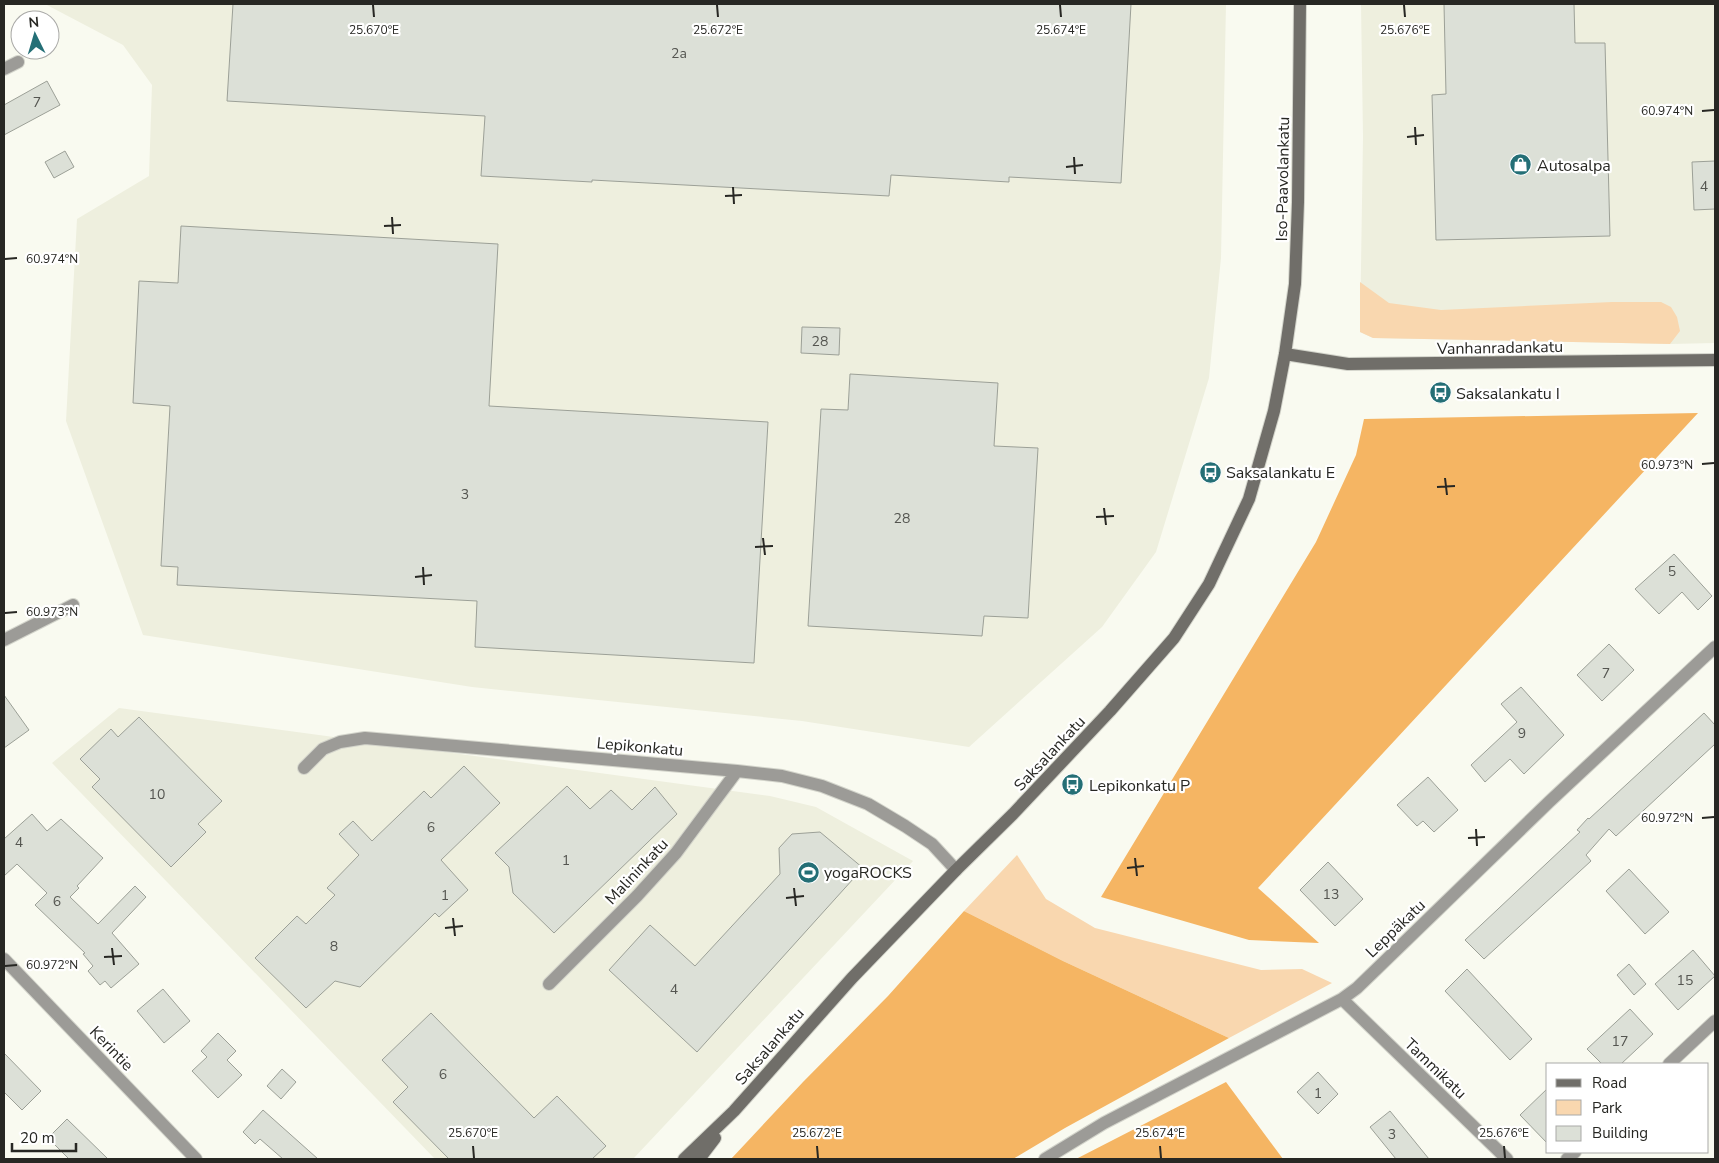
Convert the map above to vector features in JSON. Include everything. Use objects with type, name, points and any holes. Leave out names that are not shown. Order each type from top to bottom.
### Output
[{"type":"main road","name":"Iso-Paavolankatu","points":[[1285,354],[1295,284],[1298,202],[1300,4]]},
{"type":"main road","name":"Vanhanradankatu","points":[[1285,354],[1348,364],[1715,360]]},
{"type":"main road","name":"Saksalankatu","points":[[684,1159],[734,1111],[852,978],[1110,712],[1174,638],[1209,584],[1249,498],[1274,411],[1285,354]]},
{"type":"main road","name":"Saksalankatu","points":[[699,1159],[734,1111]]},
{"type":"street","points":[[4,69],[18,62]]},
{"type":"street","points":[[4,640],[73,605]]},
{"type":"street","name":"Leppäkatu","points":[[1044,1159],[1104,1123],[1342,999],[1357,988],[1549,802],[1715,647]]},
{"type":"street","name":"Lepikonkatu","points":[[304,768],[323,749],[340,742],[365,738],[782,776],[822,786],[868,804],[932,844],[956,870]]},
{"type":"street","name":"Malininkatu","points":[[549,984],[637,896],[676,853],[737,771]]},
{"type":"street","name":"Kerintie","points":[[4,959],[196,1159]]},
{"type":"street","name":"Tammikatu","points":[[1342,999],[1507,1159]]},
{"type":"street","points":[[1670,1063],[1715,1021]]},
{"type":"shaded area","points":[[45,4],[1226,4],[1221,258],[1209,378],[1156,552],[1102,627],[969,747],[802,721],[472,687],[143,635],[66,421],[77,219],[149,176],[152,85],[123,45],[60,12],[60,10]]},
{"type":"shaded area","points":[[1361,4],[1715,4],[1715,343],[1670,344],[1373,338],[1360,332],[1363,137]]},
{"type":"shaded area","points":[[1698,413],[1258,888],[1319,943],[1249,940],[1101,897],[1316,542],[1356,455],[1364,419]]},
{"type":"shaded area","points":[[119,708],[770,796],[816,807],[913,861],[633,1159],[435,1159],[52,763]]},
{"type":"shaded area","points":[[964,911],[1063,961],[1229,1038],[1065,1128],[1013,1159],[731,1159],[803,1082],[888,996]]},
{"type":"shaded area","points":[[1226,1082],[1283,1159],[1076,1159]]},
{"type":"green space","points":[[1360,282],[1389,303],[1441,310],[1612,302],[1661,302],[1671,307],[1677,317],[1680,331],[1670,344],[1373,338],[1360,332]]},
{"type":"green space","points":[[1017,855],[1046,899],[1095,928],[1261,970],[1302,969],[1332,983],[1229,1038],[1063,961],[964,911]]},
{"type":"building","points":[[233,4],[1131,4],[1121,183],[1009,177],[1009,182],[891,175],[889,196],[481,176],[485,116],[227,101]]},
{"type":"building","name":"Autosalpa","points":[[1444,4],[1574,4],[1575,43],[1605,43],[1610,236],[1436,240],[1432,95],[1446,94]]},
{"type":"building","points":[[47,81],[60,105],[4,135],[4,105]]},
{"type":"building","points":[[65,151],[74,167],[54,178],[45,162]]},
{"type":"building","points":[[1715,161],[1715,209],[1694,210],[1692,162]]},
{"type":"building","points":[[181,226],[498,244],[489,406],[768,422],[754,663],[475,647],[477,601],[177,585],[178,567],[161,566],[170,406],[133,403],[139,281],[178,283]]},
{"type":"building","points":[[802,327],[840,328],[839,355],[801,353]]},
{"type":"building","points":[[850,374],[998,383],[994,446],[1038,448],[1028,618],[984,616],[982,636],[808,626],[821,409],[848,410]]},
{"type":"building","points":[[1674,554],[1712,596],[1698,610],[1682,592],[1659,614],[1635,589]]},
{"type":"building","points":[[1609,644],[1634,670],[1602,701],[1577,675]]},
{"type":"building","points":[[1521,687],[1564,735],[1524,774],[1510,759],[1485,782],[1471,765],[1517,722],[1501,704]]},
{"type":"building","points":[[4,695],[29,730],[4,748]]},
{"type":"building","points":[[1704,713],[1715,725],[1715,744],[1616,836],[1609,829],[1586,855],[1591,861],[1484,959],[1465,940],[1580,832],[1577,830],[1588,818]]},
{"type":"building","points":[[139,717],[222,801],[198,824],[206,832],[171,867],[92,787],[100,779],[80,759],[111,729],[118,737]]},
{"type":"building","points":[[464,766],[500,803],[441,860],[468,890],[439,917],[435,913],[360,987],[335,981],[306,1008],[255,958],[297,916],[306,924],[335,895],[327,888],[359,855],[339,834],[353,821],[372,841],[424,791],[431,798]]},
{"type":"building","points":[[1428,777],[1458,810],[1434,832],[1423,821],[1417,826],[1397,805]]},
{"type":"building","points":[[567,786],[590,809],[611,790],[632,810],[655,787],[677,814],[554,933],[513,893],[509,867],[495,853]]},
{"type":"building","points":[[32,814],[47,831],[61,819],[103,858],[77,886],[79,888],[70,897],[98,924],[135,886],[146,897],[112,933],[139,964],[111,988],[105,981],[100,985],[88,971],[93,966],[83,954],[85,953],[35,905],[47,893],[17,864],[4,876],[4,839]]},
{"type":"building","points":[[820,832],[863,868],[697,1052],[609,970],[650,925],[695,966],[780,874],[779,848],[792,834]]},
{"type":"building","points":[[1328,862],[1363,899],[1335,926],[1300,890]]},
{"type":"building","points":[[1629,869],[1669,912],[1645,934],[1606,891]]},
{"type":"building","points":[[1693,950],[1715,976],[1678,1010],[1655,984]]},
{"type":"building","points":[[1629,964],[1646,984],[1634,995],[1617,975]]},
{"type":"building","points":[[1467,969],[1532,1039],[1510,1060],[1445,991]]},
{"type":"building","points":[[163,989],[190,1021],[164,1043],[137,1011]]},
{"type":"building","points":[[1630,1009],[1653,1034],[1622,1063],[1601,1063],[1587,1049]]},
{"type":"building","points":[[431,1013],[534,1118],[557,1096],[606,1146],[592,1159],[449,1159],[393,1102],[408,1087],[382,1060]]},
{"type":"building","points":[[218,1033],[236,1051],[227,1060],[242,1075],[218,1098],[192,1071],[207,1057],[201,1051]]},
{"type":"building","points":[[4,1053],[41,1091],[22,1110],[4,1092]]},
{"type":"building","points":[[282,1069],[296,1082],[281,1099],[267,1086]]},
{"type":"building","points":[[1318,1072],[1338,1094],[1318,1114],[1297,1092]]},
{"type":"building","points":[[1546,1090],[1546,1142],[1520,1115]]},
{"type":"building","points":[[263,1110],[318,1159],[283,1159],[260,1139],[255,1144],[243,1132]]},
{"type":"building","points":[[1390,1111],[1429,1159],[1396,1159],[1370,1127]]},
{"type":"building","points":[[67,1119],[108,1159],[69,1159],[48,1138]]},
{"type":"place","name":"Autosalpa","points":[[1521,165]]},
{"type":"place","name":"Saksalankatu I","points":[[1440,393]]},
{"type":"place","name":"Saksalankatu E","points":[[1210,472]]},
{"type":"place","name":"Lepikonkatu P","points":[[1073,785]]},
{"type":"place","name":"yogaROCKS","points":[[808,872]]}]
